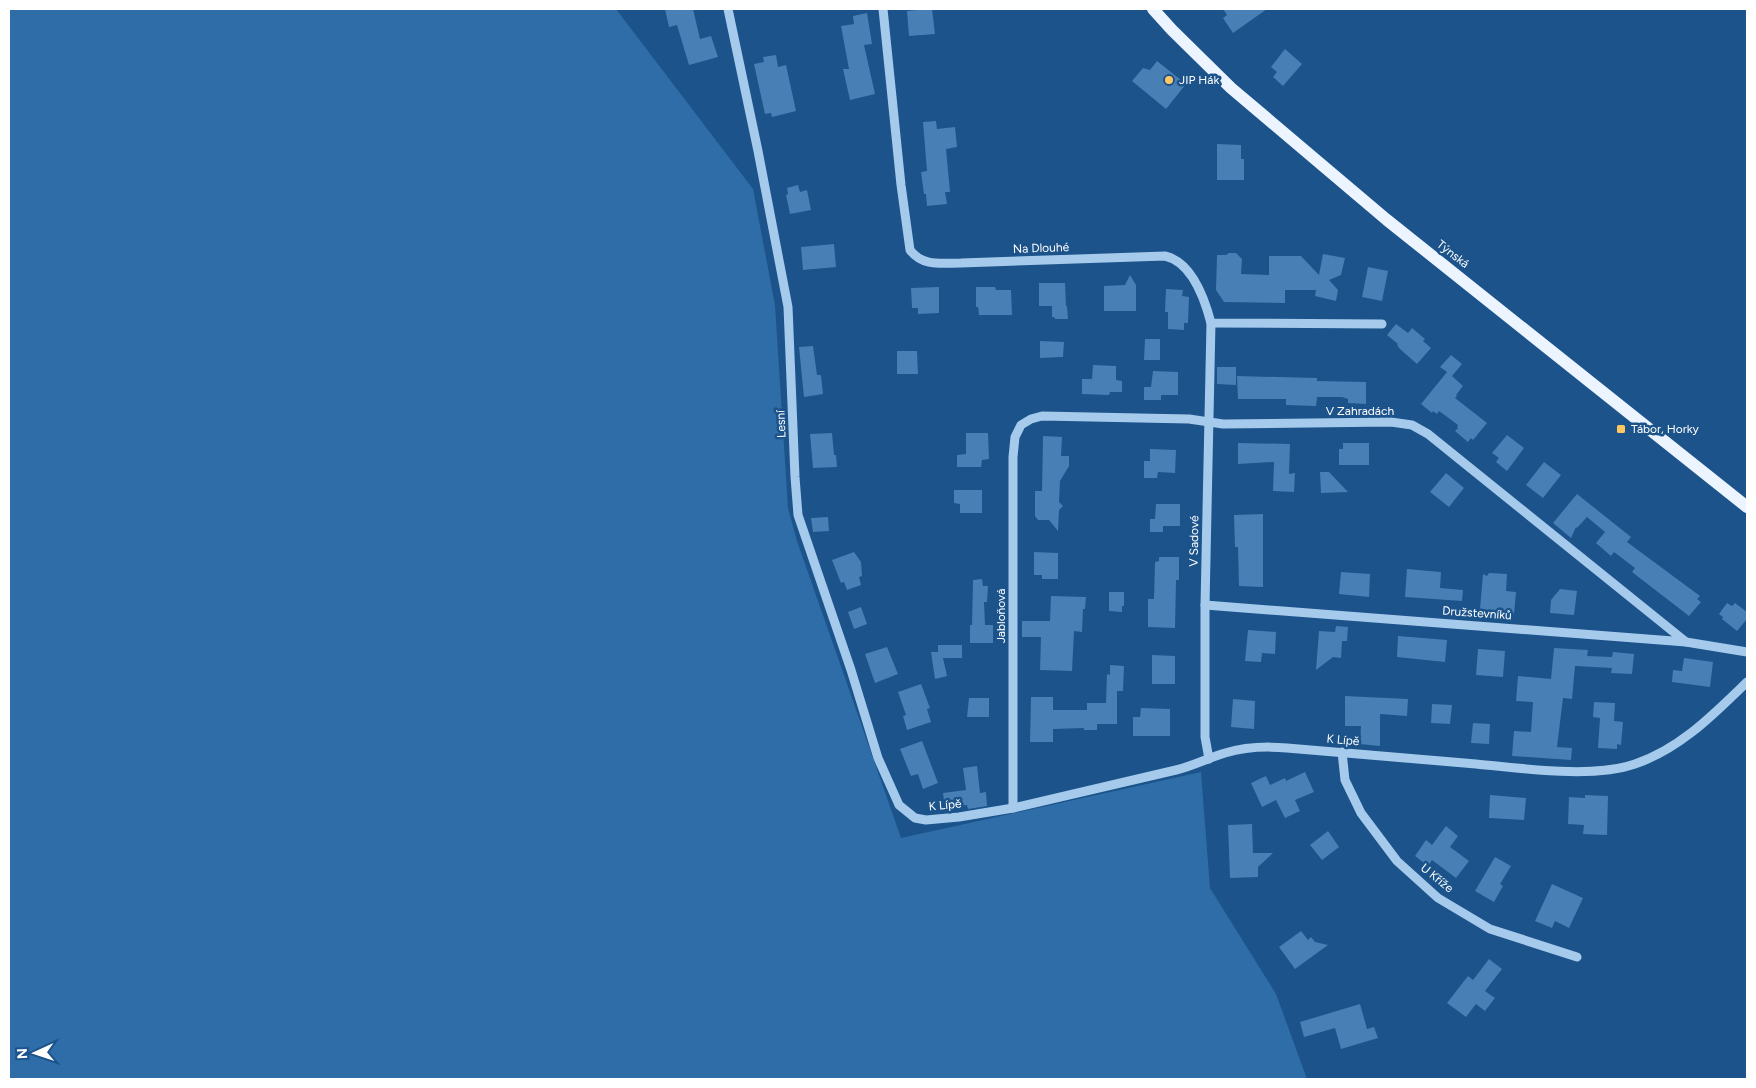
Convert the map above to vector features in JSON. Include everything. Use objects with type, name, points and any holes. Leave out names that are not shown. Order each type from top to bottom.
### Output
[{"type":"main road","name":"Týnská","points":[[1153,9],[1231,88],[1380,213],[1747,507]]},
{"type":"street","name":"Lesní","points":[[728,9],[788,307],[798,515],[878,758],[898,805],[916,818]]},
{"type":"street","name":"Na Dlouhé","points":[[883,9],[900,185],[910,250],[917,259],[927,262],[961,263],[1165,256],[1181,265],[1200,289],[1206,303],[1211,324]]},
{"type":"street","points":[[1211,324],[1382,324]]},
{"type":"street","name":"V Sadové","points":[[1209,760],[1205,737],[1205,605],[1211,324]]},
{"type":"street","name":"V Zahradách","points":[[1022,426],[1031,419],[1057,416],[1189,419],[1223,424],[1391,422],[1418,428],[1428,434],[1686,642]]},
{"type":"street","name":"Jabloňová","points":[[1014,808],[1013,457],[1015,437],[1022,426]]},
{"type":"street","name":"Družstevníků","points":[[1205,605],[1686,642],[1747,652]]},
{"type":"street","name":"K Lípě","points":[[916,818],[926,820],[951,818],[1014,808],[1176,770],[1235,750],[1259,747],[1342,752],[1542,770],[1615,769],[1646,760],[1675,744],[1711,717],[1747,682]]},
{"type":"street","name":"U Kříže","points":[[1342,752],[1345,780],[1361,813],[1397,861],[1438,898],[1490,929],[1578,957]]},
{"type":"shaded area","points":[[9,9],[616,9],[753,189],[775,305],[788,508],[797,541],[901,838],[1201,772],[1210,888],[1276,994],[1307,1079],[9,1079]]},
{"type":"building","points":[[665,9],[693,9],[700,39],[711,36],[718,57],[689,65],[677,25],[669,27]]},
{"type":"building","points":[[932,9],[935,34],[909,36],[907,11]]},
{"type":"building","points":[[1223,9],[1267,9],[1233,33],[1223,18],[1227,15]]},
{"type":"building","points":[[867,13],[872,44],[864,45],[875,94],[850,100],[843,69],[849,69],[841,26],[854,24],[853,16]]},
{"type":"building","points":[[1285,49],[1302,64],[1283,86],[1273,77],[1277,72],[1271,67]]},
{"type":"building","points":[[776,55],[778,67],[786,65],[796,111],[772,117],[771,113],[765,114],[754,64],[764,62],[763,57]]},
{"type":"building","points":[[1157,61],[1186,84],[1166,109],[1132,81],[1143,68],[1150,70]]},
{"type":"building","points":[[936,121],[937,129],[955,127],[957,147],[946,149],[950,192],[945,192],[947,204],[927,206],[921,172],[927,171],[923,122]]},
{"type":"building","points":[[1217,144],[1241,145],[1241,159],[1244,159],[1244,180],[1217,180]]},
{"type":"building","points":[[798,185],[800,192],[807,190],[811,210],[790,214],[786,195],[788,194],[787,188]]},
{"type":"building","points":[[834,244],[836,267],[803,270],[801,247]]},
{"type":"building","points":[[1236,253],[1242,259],[1241,274],[1269,275],[1269,256],[1301,256],[1319,275],[1323,254],[1345,258],[1341,275],[1329,280],[1338,290],[1336,301],[1315,296],[1316,290],[1285,290],[1285,303],[1224,302],[1216,290],[1217,255]]},
{"type":"building","points":[[1368,267],[1388,271],[1382,301],[1362,297]]},
{"type":"building","points":[[1130,275],[1136,285],[1136,311],[1104,311],[1104,286],[1125,285]]},
{"type":"building","points":[[1039,283],[1065,283],[1068,319],[1055,319],[1052,317],[1052,306],[1039,306]]},
{"type":"building","points":[[939,287],[939,313],[918,314],[918,308],[912,308],[911,288]]},
{"type":"building","points":[[976,287],[995,287],[996,290],[1011,290],[1012,315],[979,315],[978,307],[976,307]]},
{"type":"building","points":[[1166,289],[1183,290],[1182,296],[1189,297],[1188,323],[1184,323],[1184,330],[1168,329],[1168,312],[1165,312]]},
{"type":"building","points":[[1396,324],[1408,333],[1412,328],[1425,339],[1423,341],[1431,348],[1417,364],[1387,335]]},
{"type":"building","points":[[1145,339],[1160,339],[1160,360],[1144,360]]},
{"type":"building","points":[[1040,341],[1064,342],[1063,357],[1040,358]]},
{"type":"building","points":[[813,346],[817,375],[821,375],[823,394],[804,397],[799,347]]},
{"type":"building","points":[[897,351],[917,351],[918,374],[897,374]]},
{"type":"building","points":[[1451,355],[1462,364],[1452,376],[1463,386],[1455,398],[1487,423],[1473,440],[1471,438],[1468,442],[1455,431],[1458,425],[1439,411],[1437,414],[1433,411],[1432,413],[1421,404],[1447,372],[1440,367]]},
{"type":"building","points":[[1093,365],[1116,366],[1116,380],[1122,381],[1122,392],[1110,392],[1109,395],[1082,394],[1082,379],[1092,379]]},
{"type":"building","points":[[1217,367],[1236,367],[1236,385],[1217,384]]},
{"type":"building","points":[[1153,371],[1178,372],[1178,395],[1161,395],[1161,400],[1144,400],[1144,387],[1151,387]]},
{"type":"building","points":[[1237,376],[1317,378],[1317,381],[1366,382],[1366,404],[1348,403],[1348,399],[1342,397],[1317,397],[1316,406],[1286,405],[1286,399],[1238,399]]},
{"type":"building","points":[[832,433],[837,467],[813,468],[810,434]]},
{"type":"building","points":[[966,433],[988,433],[989,459],[982,460],[981,467],[957,467],[957,455],[966,454]]},
{"type":"building","points":[[1507,435],[1524,448],[1507,471],[1496,462],[1499,458],[1492,453]]},
{"type":"building","points":[[1043,436],[1062,437],[1061,456],[1069,456],[1069,466],[1060,481],[1059,502],[1063,506],[1059,510],[1058,531],[1049,520],[1038,520],[1035,516],[1035,491],[1042,491]]},
{"type":"building","points":[[1238,443],[1290,444],[1289,474],[1295,473],[1294,492],[1273,491],[1274,462],[1238,464]]},
{"type":"building","points":[[1343,443],[1369,443],[1369,465],[1339,465],[1339,449],[1343,449]]},
{"type":"building","points":[[1150,449],[1176,450],[1175,473],[1158,472],[1157,478],[1144,478],[1144,461],[1150,461]]},
{"type":"building","points":[[1544,462],[1561,475],[1543,498],[1526,485]]},
{"type":"building","points":[[1320,472],[1329,472],[1348,492],[1321,493]]},
{"type":"building","points":[[1446,473],[1464,488],[1449,507],[1430,492]]},
{"type":"building","points":[[954,490],[982,490],[982,513],[960,513],[960,504],[954,503]]},
{"type":"building","points":[[1577,494],[1631,537],[1627,542],[1700,596],[1697,599],[1701,602],[1689,616],[1632,572],[1635,568],[1614,552],[1611,556],[1596,543],[1605,532],[1587,517],[1576,527],[1571,538],[1553,523]]},
{"type":"building","points":[[1156,504],[1180,504],[1180,526],[1163,526],[1163,532],[1150,532],[1150,519],[1155,519]]},
{"type":"building","points":[[1263,514],[1263,587],[1239,586],[1238,547],[1235,547],[1234,515]]},
{"type":"building","points":[[828,517],[829,531],[813,532],[811,518]]},
{"type":"building","points":[[854,552],[861,562],[862,576],[859,577],[861,585],[847,590],[844,582],[841,583],[832,560]]},
{"type":"building","points":[[1034,552],[1058,553],[1058,579],[1042,579],[1042,575],[1034,575]]},
{"type":"building","points":[[1159,557],[1179,557],[1179,580],[1176,580],[1175,628],[1148,627],[1148,599],[1154,599],[1155,562],[1159,561]]},
{"type":"building","points":[[1407,569],[1441,572],[1440,588],[1463,590],[1462,601],[1405,597]]},
{"type":"building","points":[[1341,572],[1370,574],[1369,597],[1339,594]]},
{"type":"building","points":[[1489,573],[1507,574],[1506,591],[1516,592],[1514,614],[1480,609],[1483,574],[1487,576]]},
{"type":"building","points":[[982,579],[983,586],[988,586],[987,602],[984,602],[985,625],[993,625],[993,643],[970,643],[973,580]]},
{"type":"building","points":[[1560,589],[1577,591],[1574,615],[1550,613],[1551,600]]},
{"type":"building","points":[[1109,592],[1124,592],[1122,612],[1109,611]]},
{"type":"building","points":[[1051,596],[1086,597],[1085,609],[1083,609],[1082,632],[1074,631],[1072,671],[1040,670],[1041,637],[1022,637],[1022,621],[1050,621]]},
{"type":"building","points":[[1727,603],[1732,606],[1735,603],[1747,612],[1747,619],[1737,631],[1722,619],[1723,617],[1719,614]]},
{"type":"building","points":[[861,607],[867,624],[854,629],[848,612]]},
{"type":"building","points":[[1336,626],[1348,627],[1347,641],[1342,641],[1341,658],[1333,657],[1316,670],[1319,631],[1335,632]]},
{"type":"building","points":[[1248,630],[1276,632],[1275,654],[1262,653],[1261,662],[1245,661]]},
{"type":"building","points":[[1398,636],[1447,640],[1445,662],[1397,657]]},
{"type":"building","points":[[938,645],[962,645],[962,658],[943,658],[947,676],[935,679],[931,652],[938,652]]},
{"type":"building","points":[[887,647],[898,674],[875,683],[865,654]]},
{"type":"building","points":[[1554,648],[1588,650],[1587,656],[1612,657],[1613,652],[1634,654],[1632,674],[1611,673],[1612,668],[1575,666],[1572,699],[1563,698],[1557,747],[1572,748],[1571,760],[1512,756],[1514,731],[1531,732],[1533,702],[1516,701],[1518,676],[1551,679]]},
{"type":"building","points":[[1478,649],[1505,651],[1503,677],[1476,675]]},
{"type":"building","points":[[1152,655],[1175,656],[1175,684],[1152,684]]},
{"type":"building","points":[[1684,658],[1713,662],[1710,687],[1672,682],[1673,670],[1682,671]]},
{"type":"building","points":[[1110,665],[1124,666],[1123,691],[1117,691],[1117,724],[1097,724],[1097,730],[1084,730],[1084,728],[1053,729],[1053,742],[1030,742],[1031,697],[1053,697],[1053,710],[1087,710],[1087,703],[1106,703],[1107,674],[1110,675]]},
{"type":"building","points":[[921,684],[930,708],[927,709],[931,722],[907,730],[903,716],[906,715],[898,692]]},
{"type":"building","points":[[1345,696],[1408,699],[1407,716],[1380,714],[1380,746],[1360,744],[1361,726],[1345,726]]},
{"type":"building","points":[[969,698],[989,698],[989,717],[967,717]]},
{"type":"building","points":[[1233,699],[1255,701],[1254,729],[1231,727]]},
{"type":"building","points":[[1594,702],[1615,703],[1614,721],[1623,722],[1621,745],[1617,744],[1617,749],[1598,748],[1600,718],[1593,717]]},
{"type":"building","points":[[1432,704],[1452,705],[1450,724],[1431,723]]},
{"type":"building","points":[[1141,708],[1170,709],[1170,736],[1133,736],[1133,717],[1140,717]]},
{"type":"building","points":[[1473,723],[1490,724],[1489,744],[1471,743]]},
{"type":"building","points":[[922,741],[938,783],[923,789],[918,774],[911,776],[900,749]]},
{"type":"building","points":[[977,766],[980,793],[986,792],[987,806],[968,809],[967,805],[945,808],[943,793],[966,790],[963,768]]},
{"type":"building","points":[[1305,772],[1314,792],[1295,800],[1300,811],[1285,818],[1276,800],[1262,807],[1251,783],[1266,776],[1270,785],[1285,778],[1286,781]]},
{"type":"building","points":[[1490,795],[1526,798],[1524,820],[1489,818]]},
{"type":"building","points":[[1585,795],[1608,796],[1607,835],[1583,834],[1584,825],[1568,824],[1569,797],[1585,798]]},
{"type":"building","points":[[1252,824],[1253,853],[1273,853],[1258,867],[1258,877],[1230,878],[1228,825]]},
{"type":"building","points":[[1446,826],[1458,836],[1450,847],[1469,861],[1456,878],[1432,860],[1428,866],[1415,856],[1426,840],[1432,845]]},
{"type":"building","points":[[1328,831],[1339,847],[1322,860],[1310,845]]},
{"type":"building","points":[[1495,857],[1511,866],[1500,884],[1503,886],[1494,902],[1475,891]]},
{"type":"building","points":[[1552,884],[1583,898],[1569,928],[1555,921],[1552,928],[1535,921]]},
{"type":"building","points":[[1301,931],[1308,940],[1311,937],[1315,942],[1328,945],[1295,969],[1279,947]]},
{"type":"building","points":[[1489,959],[1502,969],[1485,991],[1495,998],[1485,1011],[1476,1004],[1466,1017],[1447,1003],[1468,976],[1473,980]]},
{"type":"building","points":[[1360,1004],[1367,1029],[1374,1027],[1378,1038],[1341,1049],[1335,1028],[1304,1037],[1300,1022]]},
{"type":"place","name":"JIP Hák","points":[[1169,80]]},
{"type":"place","name":"Tábor, Horky","points":[[1621,429]]}]
